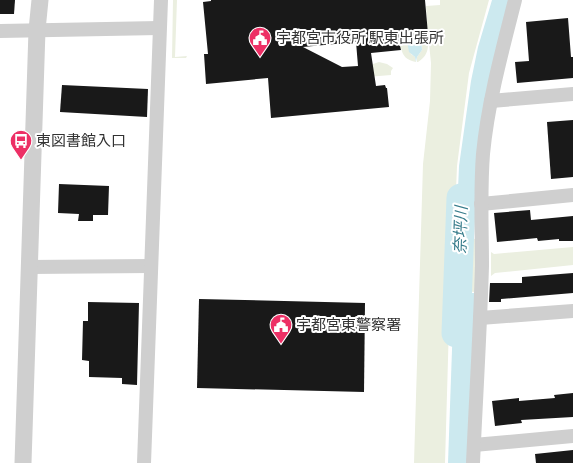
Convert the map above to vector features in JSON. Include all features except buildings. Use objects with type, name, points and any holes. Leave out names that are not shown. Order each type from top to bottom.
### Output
[{"type":"street","points":[[23,463],[37,30],[40,0]]},
{"type":"street","points":[[144,463],[160,0]]},
{"type":"street","points":[[474,463],[482,264],[481,204],[483,154],[491,101],[515,0],[520,0]]},
{"type":"street","points":[[0,31],[159,28]]},
{"type":"street","points":[[491,101],[573,94]]},
{"type":"street","points":[[481,204],[573,195]]},
{"type":"street","points":[[29,267],[151,266]]},
{"type":"street","points":[[480,318],[573,311]]},
{"type":"street","points":[[474,445],[573,436]]},
{"type":"shaded area","points":[[173,0],[177,0],[175,57],[187,56],[186,58],[172,58]]},
{"type":"shaded area","points":[[440,0],[489,0],[469,73],[457,166],[454,238],[477,239],[475,292],[450,290],[445,463],[414,463],[423,164],[430,101],[431,63],[427,24],[428,45],[426,54],[418,62],[417,57],[422,50],[420,22],[427,21],[426,6],[440,5]]},
{"type":"shaded area","points":[[407,41],[411,54],[415,57],[416,62],[406,58],[401,48],[387,49],[386,43]]},
{"type":"shaded area","points":[[379,62],[387,64],[393,68],[391,75],[367,77],[368,68]]},
{"type":"shaded area","points":[[573,247],[573,265],[495,273],[491,276],[491,252],[494,254]]},
{"type":"water","points":[[492,0],[511,0],[478,156],[474,237],[456,237],[459,166],[471,81],[478,47]]},
{"type":"water","points":[[420,22],[422,50],[417,57],[416,62],[415,57],[409,52],[407,41],[387,43]]},
{"type":"water","points":[[454,293],[475,293],[468,463],[448,463]]},
{"type":"waterway","name":"奈坪川","points":[[456,333],[461,198]]},
{"type":"place","name":"宇都宮市役所 駅東出張所","points":[[260,58]]},
{"type":"place","name":"東図書館入口","points":[[21,160]]},
{"type":"place","name":"宇都宮東警察署","points":[[281,344]]}]
